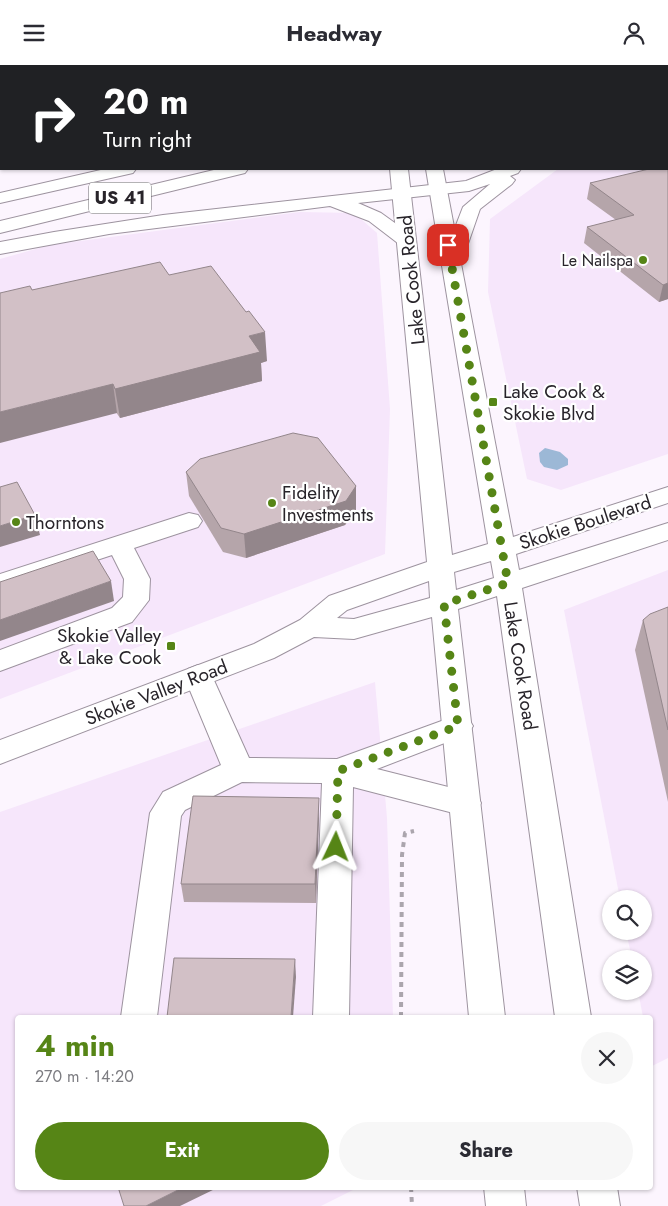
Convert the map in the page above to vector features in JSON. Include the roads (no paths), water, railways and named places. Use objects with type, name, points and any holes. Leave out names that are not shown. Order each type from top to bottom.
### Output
[{"type":"main road","name":"US 41","points":[[0,198],[123,170]]},
{"type":"main road","name":"US 41","points":[[0,227],[235,170]]},
{"type":"main road","name":"Lake Cook Road","points":[[399,170],[487,1015]]},
{"type":"main road","name":"Lake Cook Road","points":[[434,170],[508,583],[573,1015]]},
{"type":"main road","points":[[0,248],[48,238],[147,223],[438,187],[469,186],[509,170]]},
{"type":"main road","points":[[451,264],[472,207],[520,170]]},
{"type":"main road","points":[[322,202],[356,207],[373,214],[406,240]]},
{"type":"main road","name":"Skokie Boulevard","points":[[502,549],[668,495]]},
{"type":"main road","points":[[0,583],[189,521]]},
{"type":"main road","name":"Skokie Boulevard","points":[[508,583],[668,531]]},
{"type":"main road","points":[[0,661],[122,615],[136,600],[137,579],[119,544]]},
{"type":"main road","name":"Skokie Valley Road","points":[[0,752],[264,651],[310,627],[338,603],[441,567],[502,549]]},
{"type":"main road","points":[[310,627],[354,629],[444,604],[508,583]]},
{"type":"main road","points":[[198,676],[239,770]]},
{"type":"main road","points":[[338,771],[458,726]]},
{"type":"main road","points":[[139,1015],[166,813],[174,801],[239,770],[338,771],[465,803]]},
{"type":"main road","points":[[332,1015],[338,771]]},
{"type":"main road","points":[[504,1190],[506,1206]]},
{"type":"main road","points":[[598,1190],[600,1206]]},
{"type":"water","points":[[545,448],[560,452],[568,459],[568,465],[557,470],[544,467],[540,462],[539,453]]},
{"type":"place","name":"Le Nailspa","points":[[643,260]]},
{"type":"place","name":"Lake Cook & Skokie Blvd","points":[[493,402]]},
{"type":"place","name":"Fidelity Investments","points":[[272,503]]},
{"type":"place","name":"Thorntons","points":[[16,522]]},
{"type":"place","name":"Skokie Valley & Lake Cook","points":[[171,646]]}]
